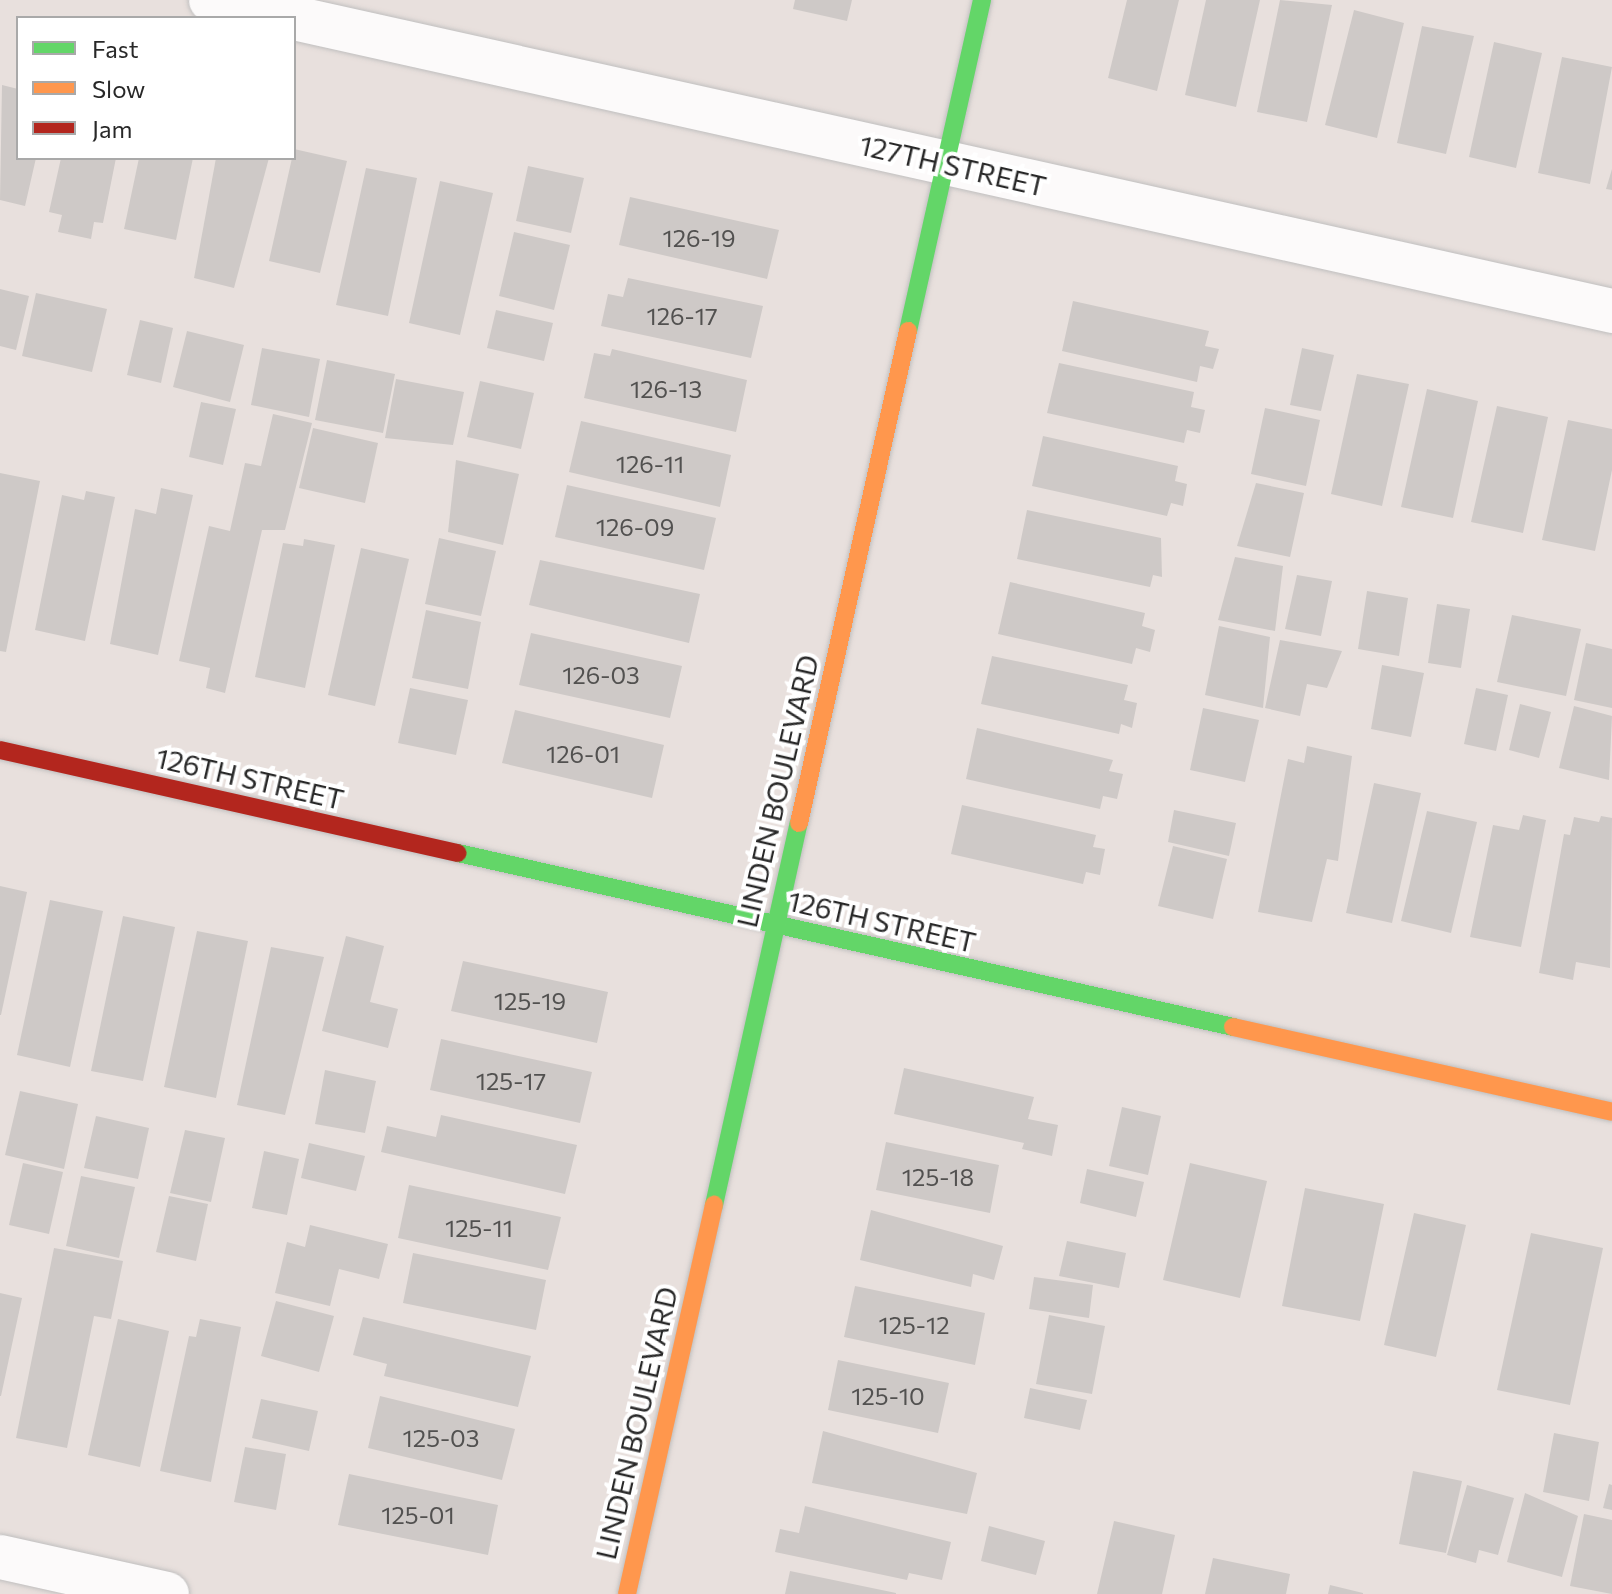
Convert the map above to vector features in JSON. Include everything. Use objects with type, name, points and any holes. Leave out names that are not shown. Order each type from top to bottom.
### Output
[{"type":"street","name":"127TH STREET","points":[[211,0],[284,16]]},
{"type":"street","name":"LINDEN BOULEVARD","points":[[627,1594],[982,0]]},
{"type":"street","name":"127TH STREET","points":[[296,19],[1612,311]]},
{"type":"street","name":"126TH STREET","points":[[0,750],[1612,1112]]},
{"type":"street","points":[[0,1557],[167,1594]]},
{"type":"building","points":[[795,0],[852,0],[847,21],[793,9]]},
{"type":"building","points":[[1127,0],[1179,0],[1157,91],[1108,78]]},
{"type":"building","points":[[1206,0],[1260,0],[1236,107],[1185,95]]},
{"type":"building","points":[[1280,0],[1332,5],[1307,122],[1257,112]]},
{"type":"building","points":[[1354,10],[1404,23],[1377,138],[1325,125]]},
{"type":"building","points":[[1422,26],[1474,36],[1446,154],[1397,143]]},
{"type":"building","points":[[1494,42],[1542,53],[1516,168],[1469,157]]},
{"type":"building","points":[[1562,57],[1612,67],[1590,184],[1538,173]]},
{"type":"building","points":[[2,85],[16,88],[16,160],[36,160],[25,206],[0,200]]},
{"type":"building","points":[[296,149],[347,161],[320,273],[269,261],[292,160],[296,160]]},
{"type":"building","points":[[61,160],[116,160],[103,223],[94,222],[91,239],[58,232],[62,215],[49,212]]},
{"type":"building","points":[[139,160],[193,160],[176,240],[124,229]]},
{"type":"building","points":[[216,160],[268,160],[234,288],[194,278]]},
{"type":"building","points":[[528,166],[584,178],[571,233],[516,221]]},
{"type":"building","points":[[366,168],[417,178],[388,316],[336,305]]},
{"type":"building","points":[[1612,169],[1612,190],[1606,189]]},
{"type":"building","points":[[440,181],[493,193],[460,335],[409,323]]},
{"type":"building","points":[[630,197],[779,230],[767,279],[619,245]]},
{"type":"building","points":[[514,232],[570,245],[554,310],[499,296]]},
{"type":"building","points":[[628,278],[763,306],[751,358],[601,326],[608,294],[623,297]]},
{"type":"building","points":[[0,289],[29,296],[16,350],[0,346]]},
{"type":"building","points":[[36,293],[107,309],[92,372],[22,356]]},
{"type":"building","points":[[1073,301],[1209,331],[1205,346],[1219,349],[1213,369],[1200,366],[1197,382],[1062,351]]},
{"type":"building","points":[[496,310],[553,323],[544,361],[487,348]]},
{"type":"building","points":[[140,320],[173,328],[161,383],[127,375]]},
{"type":"building","points":[[187,331],[244,345],[230,402],[173,387]]},
{"type":"building","points":[[262,348],[320,359],[309,417],[251,405]]},
{"type":"building","points":[[1302,348],[1334,355],[1321,411],[1290,405]]},
{"type":"building","points":[[612,349],[747,380],[736,432],[584,398],[594,353],[610,356]]},
{"type":"building","points":[[327,360],[395,374],[383,433],[315,420]]},
{"type":"building","points":[[1059,363],[1194,392],[1191,407],[1205,410],[1200,433],[1187,430],[1184,443],[1047,413]]},
{"type":"building","points":[[1357,374],[1409,384],[1382,506],[1331,494]]},
{"type":"building","points":[[396,379],[464,392],[453,445],[385,438]]},
{"type":"building","points":[[480,381],[534,393],[521,449],[467,437]]},
{"type":"building","points":[[1427,389],[1478,401],[1453,518],[1401,507]]},
{"type":"building","points":[[201,402],[236,409],[223,465],[189,457]]},
{"type":"building","points":[[1497,406],[1548,417],[1523,533],[1471,522]]},
{"type":"building","points":[[1265,408],[1320,420],[1306,486],[1251,474]]},
{"type":"building","points":[[273,414],[312,423],[285,530],[262,530],[225,693],[206,688],[210,668],[179,661],[209,526],[230,531],[245,463],[261,466]]},
{"type":"building","points":[[1568,420],[1612,429],[1612,470],[1595,551],[1542,540]]},
{"type":"building","points":[[581,421],[731,455],[720,507],[569,472]]},
{"type":"building","points":[[313,428],[378,443],[365,503],[299,488]]},
{"type":"building","points":[[1043,436],[1178,466],[1175,481],[1187,484],[1183,506],[1171,503],[1167,516],[1032,486]]},
{"type":"building","points":[[456,460],[519,474],[503,545],[448,532]]},
{"type":"building","points":[[0,473],[40,481],[6,652],[0,651]]},
{"type":"building","points":[[1256,483],[1304,493],[1290,557],[1237,546]]},
{"type":"building","points":[[567,485],[716,518],[704,570],[555,537]]},
{"type":"building","points":[[161,488],[193,495],[158,655],[110,644],[135,509],[156,514]]},
{"type":"building","points":[[86,491],[115,497],[85,641],[35,630],[62,495],[84,500]]},
{"type":"building","points":[[1027,510],[1161,538],[1162,577],[1153,575],[1150,587],[1017,559]]},
{"type":"building","points":[[439,538],[496,551],[481,616],[425,604]]},
{"type":"building","points":[[304,539],[335,545],[305,688],[255,677],[283,543],[303,546]]},
{"type":"building","points":[[361,548],[409,559],[375,706],[328,695]]},
{"type":"building","points":[[1235,557],[1283,566],[1275,631],[1218,620]]},
{"type":"building","points":[[540,560],[700,594],[689,643],[529,605]]},
{"type":"building","points":[[1297,575],[1332,581],[1321,636],[1285,629]]},
{"type":"building","points":[[1010,582],[1145,613],[1142,626],[1155,630],[1150,652],[1136,648],[1132,664],[998,634]]},
{"type":"building","points":[[1367,591],[1408,598],[1399,656],[1358,649]]},
{"type":"building","points":[[1437,604],[1470,609],[1461,668],[1428,663]]},
{"type":"building","points":[[426,610],[481,622],[468,689],[412,678]]},
{"type":"building","points":[[1512,615],[1581,629],[1566,696],[1497,682]]},
{"type":"building","points":[[1219,626],[1270,637],[1263,708],[1205,695]]},
{"type":"building","points":[[531,633],[682,666],[670,718],[519,685]]},
{"type":"building","points":[[1280,640],[1342,651],[1327,688],[1307,684],[1300,716],[1265,708]]},
{"type":"building","points":[[1586,643],[1612,649],[1612,708],[1574,700]]},
{"type":"building","points":[[992,656],[1128,685],[1124,700],[1137,703],[1132,728],[1121,724],[1119,734],[981,704]]},
{"type":"building","points":[[1382,665],[1424,673],[1411,737],[1371,729]]},
{"type":"building","points":[[410,688],[468,700],[456,755],[398,743]]},
{"type":"building","points":[[1476,688],[1508,695],[1496,751],[1464,744]]},
{"type":"building","points":[[1520,704],[1551,712],[1539,758],[1509,750]]},
{"type":"building","points":[[1574,706],[1612,716],[1609,780],[1559,768]]},
{"type":"building","points":[[1203,708],[1259,720],[1245,782],[1190,770]]},
{"type":"building","points":[[515,710],[664,745],[652,798],[502,763]]},
{"type":"building","points":[[977,728],[1113,760],[1109,771],[1123,774],[1117,799],[1103,796],[1100,809],[966,779]]},
{"type":"building","points":[[1307,746],[1352,756],[1338,861],[1327,859],[1312,922],[1258,912],[1288,759],[1304,763]]},
{"type":"building","points":[[1374,783],[1421,793],[1392,923],[1346,913]]},
{"type":"building","points":[[962,805],[1096,835],[1093,847],[1105,849],[1100,875],[1086,872],[1083,884],[951,854]]},
{"type":"building","points":[[1174,810],[1236,823],[1229,856],[1168,842]]},
{"type":"building","points":[[1427,811],[1477,822],[1451,933],[1401,921]]},
{"type":"building","points":[[1523,815],[1546,820],[1521,947],[1470,937],[1493,825],[1519,830]]},
{"type":"building","points":[[1601,816],[1612,818],[1610,968],[1576,962],[1573,980],[1539,973],[1564,834],[1570,835],[1574,817],[1599,822]]},
{"type":"building","points":[[1173,846],[1227,859],[1213,919],[1158,906]]},
{"type":"building","points":[[0,886],[27,892],[1,1015],[0,1015]]},
{"type":"building","points":[[50,900],[103,911],[70,1067],[17,1055]]},
{"type":"building","points":[[123,916],[175,927],[143,1081],[91,1071]]},
{"type":"building","points":[[197,931],[248,941],[216,1098],[164,1087]]},
{"type":"building","points":[[346,936],[384,946],[370,1002],[398,1009],[388,1048],[322,1031]]},
{"type":"building","points":[[271,947],[324,957],[285,1115],[237,1105]]},
{"type":"building","points":[[463,961],[608,992],[597,1043],[451,1011]]},
{"type":"building","points":[[441,1039],[592,1072],[580,1123],[430,1090]]},
{"type":"building","points":[[904,1068],[1034,1097],[1028,1119],[1058,1125],[1052,1156],[1022,1149],[1024,1143],[894,1114]]},
{"type":"building","points":[[325,1070],[376,1081],[365,1133],[315,1124]]},
{"type":"building","points":[[20,1091],[78,1104],[64,1169],[5,1155]]},
{"type":"building","points":[[1122,1107],[1161,1116],[1148,1175],[1109,1166]]},
{"type":"building","points":[[441,1115],[577,1145],[565,1194],[381,1152],[387,1126],[436,1137]]},
{"type":"building","points":[[96,1116],[149,1128],[138,1179],[84,1168]]},
{"type":"building","points":[[185,1130],[225,1138],[211,1202],[170,1193]]},
{"type":"building","points":[[886,1142],[999,1165],[990,1213],[876,1190]]},
{"type":"building","points":[[309,1143],[365,1156],[356,1191],[301,1178]]},
{"type":"building","points":[[264,1151],[299,1159],[287,1215],[252,1208]]},
{"type":"building","points":[[23,1163],[63,1172],[49,1234],[9,1225]]},
{"type":"building","points":[[1190,1163],[1267,1181],[1240,1298],[1163,1280]]},
{"type":"building","points":[[1087,1169],[1144,1182],[1136,1217],[1080,1203]]},
{"type":"building","points":[[81,1176],[135,1187],[119,1258],[66,1246]]},
{"type":"building","points":[[409,1185],[561,1217],[548,1270],[398,1238]]},
{"type":"building","points":[[1305,1188],[1384,1204],[1360,1321],[1282,1306]]},
{"type":"building","points":[[169,1196],[208,1204],[196,1261],[156,1252]]},
{"type":"building","points":[[871,1210],[1003,1246],[994,1280],[973,1274],[971,1287],[860,1260]]},
{"type":"building","points":[[1414,1213],[1466,1225],[1436,1357],[1384,1345]]},
{"type":"building","points":[[310,1225],[388,1244],[379,1279],[339,1269],[330,1306],[275,1293],[287,1242],[305,1247]]},
{"type":"building","points":[[1531,1233],[1603,1248],[1570,1405],[1497,1390]]},
{"type":"building","points":[[1067,1241],[1126,1253],[1119,1288],[1059,1276]]},
{"type":"building","points":[[54,1248],[123,1261],[111,1319],[94,1316],[67,1448],[16,1438]]},
{"type":"building","points":[[413,1253],[546,1280],[536,1330],[403,1303]]},
{"type":"building","points":[[1034,1277],[1093,1285],[1089,1318],[1029,1309]]},
{"type":"building","points":[[855,1286],[985,1313],[975,1365],[844,1337]]},
{"type":"building","points":[[0,1293],[22,1298],[1,1396],[0,1396]]},
{"type":"building","points":[[276,1301],[334,1316],[319,1372],[261,1356]]},
{"type":"building","points":[[1049,1315],[1105,1326],[1092,1394],[1036,1384]]},
{"type":"building","points":[[363,1317],[531,1356],[518,1407],[384,1376],[387,1364],[353,1355]]},
{"type":"building","points":[[118,1319],[169,1331],[140,1467],[88,1455]]},
{"type":"building","points":[[200,1319],[241,1327],[211,1482],[160,1471],[189,1336],[196,1337]]},
{"type":"building","points":[[838,1360],[949,1383],[938,1433],[828,1410]]},
{"type":"building","points":[[1030,1388],[1087,1400],[1080,1430],[1024,1418]]},
{"type":"building","points":[[380,1396],[515,1429],[502,1480],[368,1448]]},
{"type":"building","points":[[261,1399],[318,1411],[309,1451],[252,1438]]},
{"type":"building","points":[[823,1431],[977,1473],[967,1514],[812,1483]]},
{"type":"building","points":[[1554,1433],[1599,1442],[1589,1501],[1543,1492]]},
{"type":"building","points":[[245,1447],[286,1454],[276,1510],[234,1502]]},
{"type":"building","points":[[1413,1471],[1462,1481],[1446,1553],[1399,1544]]},
{"type":"building","points":[[349,1474],[498,1505],[488,1555],[338,1525]]},
{"type":"building","points":[[1609,1484],[1612,1485],[1612,1510],[1603,1508]]},
{"type":"building","points":[[1467,1485],[1514,1498],[1498,1555],[1479,1550],[1476,1563],[1447,1555]]},
{"type":"building","points":[[1525,1493],[1578,1516],[1562,1577],[1507,1562]]},
{"type":"building","points":[[805,1506],[951,1542],[942,1580],[909,1573],[907,1580],[775,1552],[780,1529],[799,1533]]},
{"type":"building","points":[[1584,1514],[1612,1520],[1612,1594],[1570,1586]]},
{"type":"building","points":[[1114,1521],[1175,1535],[1162,1594],[1097,1594]]},
{"type":"building","points":[[989,1526],[1045,1541],[1036,1575],[981,1561]]},
{"type":"building","points":[[1213,1558],[1290,1574],[1286,1594],[1205,1594]]},
{"type":"building","points":[[790,1571],[896,1593],[896,1594],[785,1594]]},
{"type":"building","points":[[1330,1585],[1363,1593],[1363,1594],[1328,1594]]},
{"type":"traffic: fast","points":[[908,331],[982,0]]},
{"type":"traffic: fast","points":[[714,1205],[799,823]]},
{"type":"traffic: fast","points":[[458,853],[1233,1027]]},
{"type":"traffic: slow","points":[[799,823],[908,331]]},
{"type":"traffic: slow","points":[[1233,1027],[1612,1112]]},
{"type":"traffic: slow","points":[[627,1594],[714,1205]]},
{"type":"traffic: jam","points":[[0,750],[458,853]]}]
